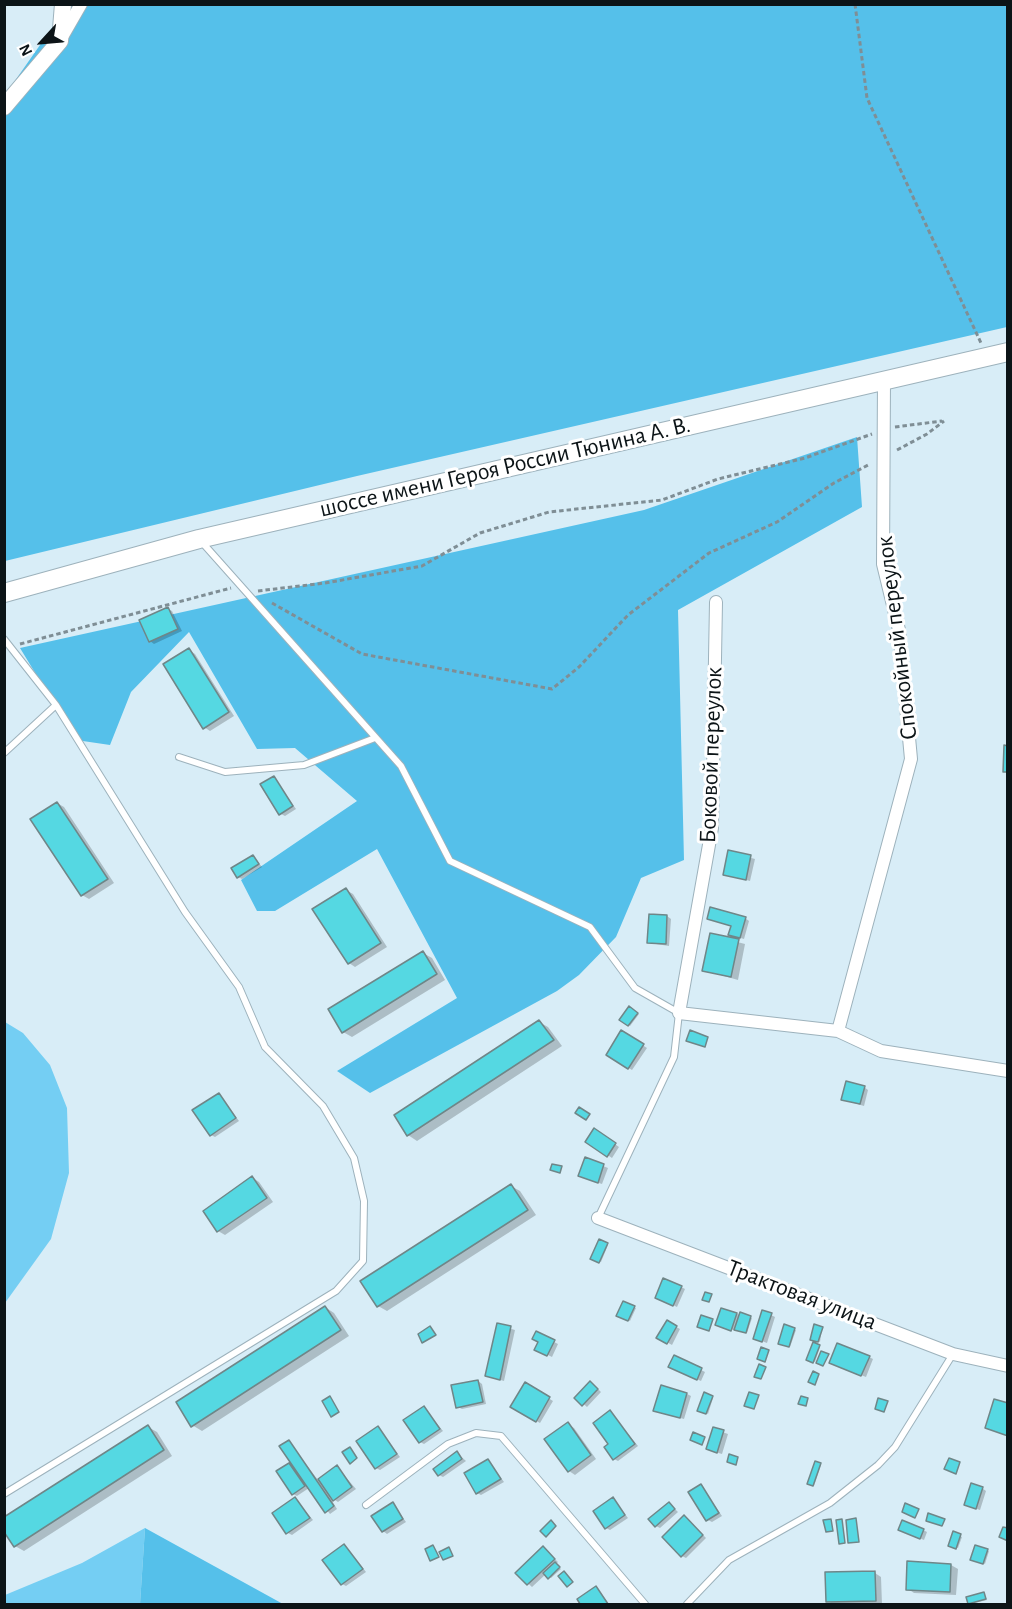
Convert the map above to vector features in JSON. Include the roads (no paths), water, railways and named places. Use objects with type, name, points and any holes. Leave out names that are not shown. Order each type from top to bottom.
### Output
[{"type":"main road","name":"шоссе имени Героя России Тюнина А. В.","points":[[4,593],[199,539],[1008,352]]},
{"type":"street","points":[[60,41],[63,4]]},
{"type":"street","points":[[4,107],[60,41],[81,4]]},
{"type":"street","name":"Спокойный переулок","points":[[838,1031],[911,759],[899,630],[883,564],[884,379]]},
{"type":"street","name":"Боковой переулок","points":[[679,1013],[712,828],[716,603]]},
{"type":"street","points":[[679,1013],[838,1031],[881,1051],[1008,1071]]},
{"type":"street","name":"Трактовая улица","points":[[598,1218],[953,1354],[1008,1366]]},
{"type":"lane","points":[[199,539],[401,766],[450,861],[590,927],[635,988],[679,1013],[674,1057],[598,1218]]},
{"type":"lane","points":[[4,639],[56,705],[185,912],[239,987],[265,1047],[323,1106],[354,1158],[364,1201],[363,1261],[336,1291],[4,1494]]},
{"type":"lane","points":[[4,753],[56,705]]},
{"type":"lane","points":[[179,757],[225,772],[304,765],[375,738]]},
{"type":"lane","points":[[687,1605],[729,1560],[830,1503],[878,1465],[895,1447],[953,1354]]},
{"type":"lane","points":[[366,1505],[448,1444],[476,1433],[501,1436],[645,1605]]}]
